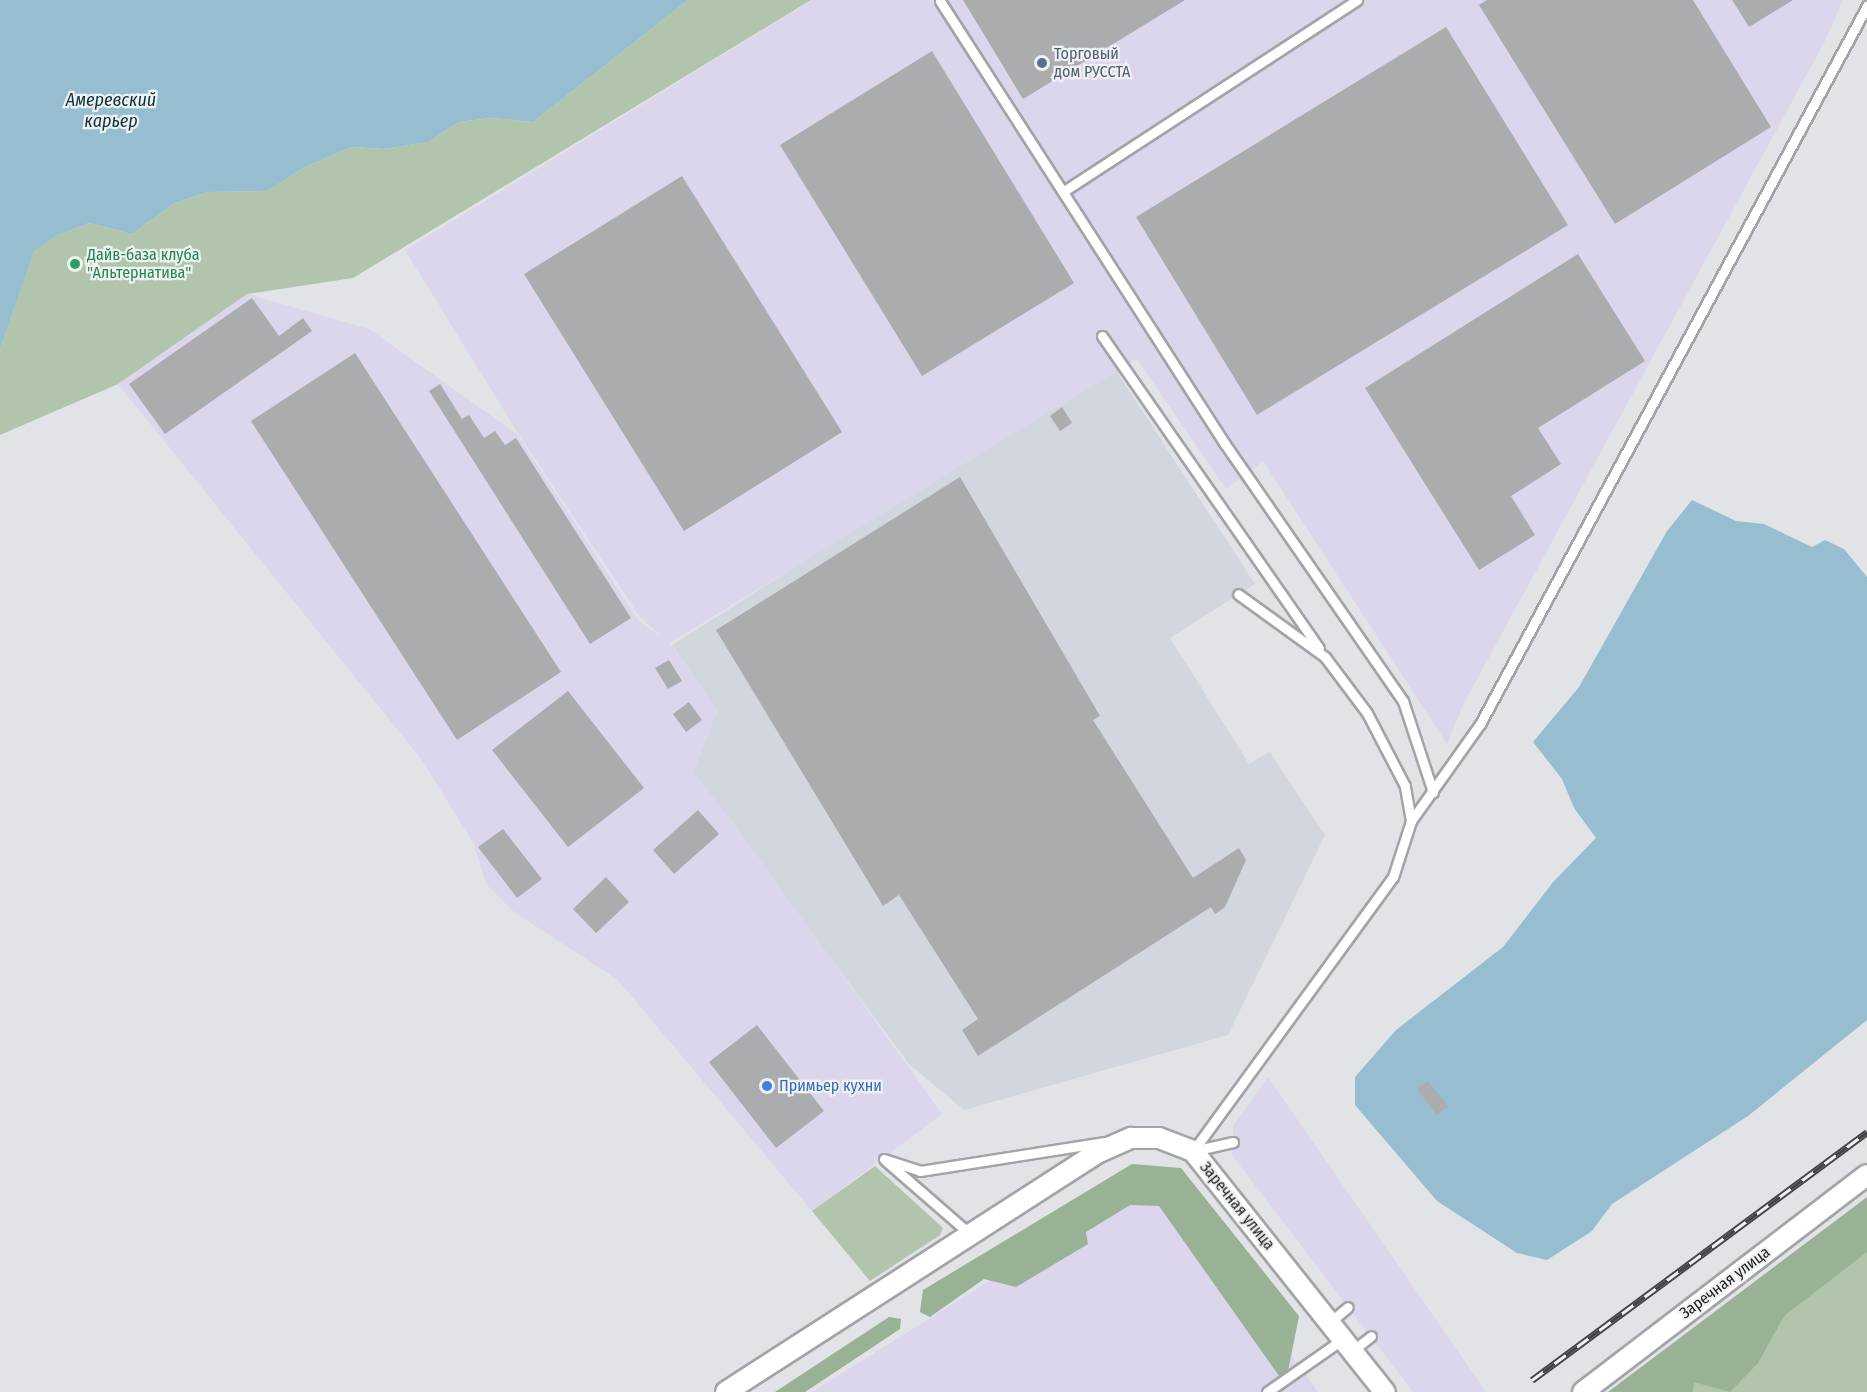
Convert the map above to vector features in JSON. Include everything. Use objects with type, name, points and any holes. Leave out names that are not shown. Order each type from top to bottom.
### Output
[{"type":"street","name":"Заречная улица","points":[[726,1392],[1099,1152],[1131,1138],[1159,1138],[1193,1151],[1385,1392]]},
{"type":"street","name":"Заречная улица","points":[[1583,1392],[1867,1175]]},
{"type":"lane","points":[[1064,191],[1358,0]]},
{"type":"lane","points":[[940,1],[1225,444],[1402,700],[1433,792]]},
{"type":"lane","points":[[1193,1151],[1393,877],[1411,821],[1480,724],[1867,6]]},
{"type":"lane","points":[[1102,336],[1325,657],[1367,713],[1405,786],[1411,821]]},
{"type":"lane","points":[[1238,594],[1325,657]]},
{"type":"lane","points":[[970,1234],[884,1159],[920,1171],[1131,1138]]},
{"type":"lane","points":[[1193,1151],[1233,1142]]},
{"type":"lane","points":[[1330,1322],[1348,1307]]},
{"type":"lane","points":[[1267,1392],[1348,1345],[1371,1336]]},
{"type":"shaded area","points":[[812,0],[1843,0],[1825,41],[1464,703],[1447,744],[1263,461],[1226,489],[1137,359],[670,643],[717,711],[693,772],[733,822],[942,1114],[812,1211],[618,980],[514,912],[486,884],[474,844],[422,760],[118,384],[247,294],[369,329],[517,434],[638,620],[663,638],[640,617],[516,430],[405,250]]},
{"type":"shaded area","points":[[1113,366],[1255,584],[1170,638],[1249,764],[1270,752],[1325,835],[1228,1035],[964,1110],[909,1064],[693,772],[717,711],[672,645]]},
{"type":"shaded area","points":[[1268,1077],[1486,1392],[1413,1392],[1232,1155],[1233,1126]]},
{"type":"shaded area","points":[[1131,1192],[1174,1192],[1318,1392],[812,1392]]},
{"type":"green space","points":[[688,0],[811,0],[353,278],[247,294],[118,384],[0,435],[0,350],[34,250],[58,235],[89,223],[132,234],[173,204],[207,192],[267,191],[305,167],[352,147],[384,149],[428,142],[459,122],[492,118],[533,122]]},
{"type":"green space","points":[[1132,1164],[1181,1168],[1299,1316],[1288,1371],[1279,1376],[1159,1206],[1130,1205],[1086,1232],[1088,1244],[1016,1287],[984,1279],[930,1317],[920,1312],[923,1290]]},
{"type":"green space","points":[[875,1166],[943,1228],[940,1235],[870,1281],[812,1211]]},
{"type":"green space","points":[[1867,1197],[1867,1252],[1784,1316],[1758,1363],[1730,1392],[1694,1382],[1693,1392],[1608,1392]]},
{"type":"green space","points":[[1867,1210],[1867,1392],[1639,1392]]},
{"type":"green space","points":[[889,1317],[901,1319],[900,1329],[805,1392],[775,1392]]},
{"type":"water","name":"Амеревский карьер","points":[[0,0],[688,0],[533,122],[492,118],[459,122],[428,142],[384,149],[352,147],[305,167],[267,191],[207,192],[173,204],[132,234],[89,223],[58,235],[34,251],[0,350]]},
{"type":"water","points":[[1692,500],[1736,521],[1764,524],[1812,547],[1825,540],[1844,549],[1867,577],[1867,1020],[1748,1116],[1612,1204],[1592,1231],[1547,1260],[1517,1253],[1437,1201],[1355,1105],[1355,1077],[1396,1030],[1503,947],[1554,881],[1596,838],[1574,808],[1562,779],[1533,742],[1579,687],[1667,531]]},
{"type":"building","points":[[963,0],[1185,0],[1023,99]]},
{"type":"building","points":[[1487,0],[1693,0],[1771,127],[1615,224],[1479,5]]},
{"type":"building","points":[[1732,0],[1793,0],[1749,27]]},
{"type":"building","points":[[1446,27],[1568,225],[1257,415],[1136,217]]},
{"type":"building","points":[[932,51],[1074,283],[922,376],[780,145]]},
{"type":"building","points":[[682,176],[842,432],[684,531],[524,274]]},
{"type":"building","points":[[1578,254],[1645,361],[1538,428],[1561,464],[1511,496],[1535,535],[1479,570],[1365,388]]},
{"type":"building","points":[[252,298],[279,336],[303,318],[312,331],[165,434],[129,384]]},
{"type":"building","points":[[355,353],[561,672],[457,740],[251,421]]},
{"type":"building","points":[[440,384],[462,419],[469,415],[484,438],[495,431],[505,445],[516,438],[631,618],[590,644],[429,391]]},
{"type":"building","points":[[1062,407],[1072,423],[1060,431],[1050,416]]},
{"type":"building","points":[[960,477],[1100,716],[1093,720],[1193,878],[1239,848],[1246,860],[1225,907],[1215,914],[1211,907],[978,1056],[962,1030],[978,1019],[899,895],[883,906],[716,630]]},
{"type":"building","points":[[669,660],[682,681],[668,689],[655,668]]},
{"type":"building","points":[[568,691],[644,788],[568,847],[492,750]]},
{"type":"building","points":[[689,702],[702,720],[686,732],[673,714]]},
{"type":"building","points":[[698,810],[719,834],[674,874],[653,850]]},
{"type":"building","points":[[503,829],[542,879],[517,898],[478,847]]},
{"type":"building","points":[[606,877],[629,902],[596,933],[573,909]]},
{"type":"building","name":"Примьер кухни","points":[[757,1025],[824,1111],[776,1148],[709,1062]]},
{"type":"building","points":[[1428,1081],[1448,1106],[1437,1115],[1417,1089]]},
{"type":"railway","points":[[1532,1380],[1867,1132]]},
{"type":"place","name":"Торговый дом РУССТА","points":[[1042,63]]},
{"type":"place","name":"Дайв-база клуба \"Альтернатива\"","points":[[75,264]]},
{"type":"place","name":"Примьер кухни","points":[[767,1086]]}]
